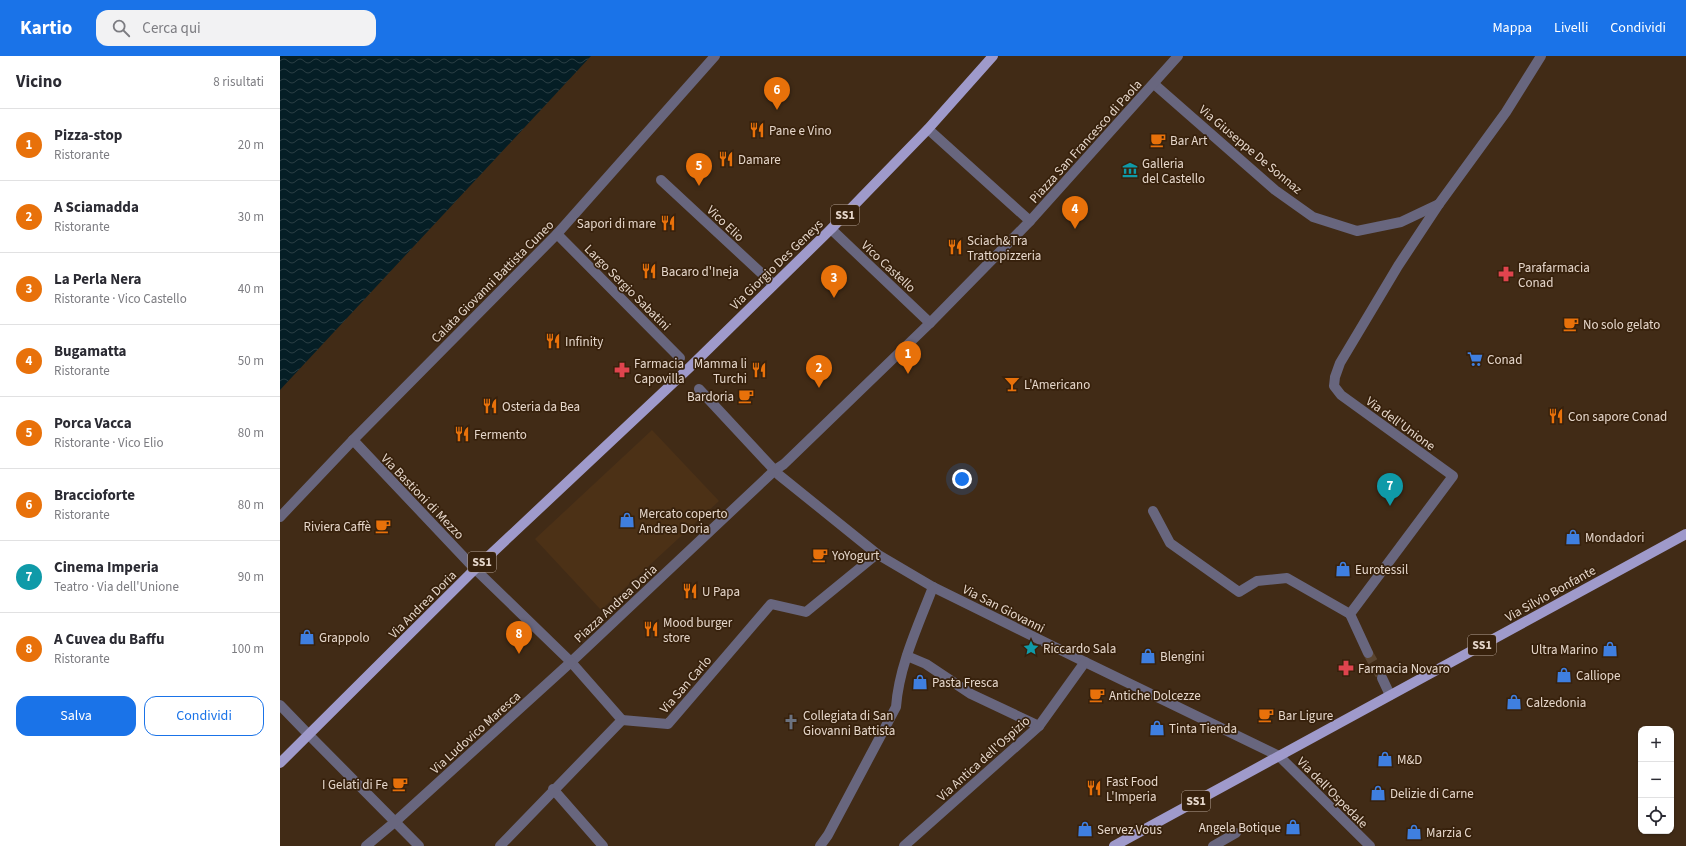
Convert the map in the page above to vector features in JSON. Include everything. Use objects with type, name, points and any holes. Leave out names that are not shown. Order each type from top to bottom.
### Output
[{"type":"main road","name":"Via Giorgio Des Geneys","points":[[690,367],[831,229],[928,129],[993,56]]},
{"type":"main road","name":"Via Andrea Doria","points":[[280,763],[475,569],[690,367]]},
{"type":"main road","name":"Via Silvio Bonfante","points":[[1279,756],[1686,534]]},
{"type":"main road","name":"SS1","points":[[1114,846],[1279,756]]},
{"type":"street","name":"Calata Giovanni Battista Cuneo","points":[[280,517],[353,440],[557,234],[715,56]]},
{"type":"street","name":"Piazza San Francesco di Paola","points":[[928,129],[1030,221],[1178,56]]},
{"type":"street","name":"Via Giuseppe De Sonnaz","points":[[1154,84],[1275,190],[1313,217],[1357,232],[1401,222],[1439,204],[1506,112],[1541,56]]},
{"type":"street","name":"Vico Elio","points":[[661,180],[774,284]]},
{"type":"street","name":"Via dell'Unione","points":[[1350,614],[1453,476],[1384,428],[1341,395],[1334,386],[1334,377],[1340,363],[1398,266],[1439,204]]},
{"type":"street","name":"Piazza Andrea Doria","points":[[475,569],[571,662],[777,472],[930,323],[1030,221]]},
{"type":"street","name":"Vico Castello","points":[[831,229],[930,323]]},
{"type":"street","name":"Largo Sergio Sabatini","points":[[557,234],[680,358]]},
{"type":"street","points":[[699,389],[777,472]]},
{"type":"street","name":"Via Bastioni di Mezzo","points":[[353,440],[475,569]]},
{"type":"street","name":"Via San Giovanni","points":[[777,472],[877,554],[933,586],[1279,756]]},
{"type":"street","points":[[1153,511],[1170,544],[1239,592],[1257,581],[1287,578],[1350,614],[1368,653]]},
{"type":"street","name":"Via San Carlo","points":[[622,720],[668,724],[770,604],[806,612],[877,554]]},
{"type":"street","points":[[820,846],[828,835],[896,707],[897,690],[907,656],[933,586]]},
{"type":"street","points":[[907,656],[926,664],[977,697],[1039,726]]},
{"type":"street","points":[[500,846],[553,789],[622,720],[571,662]]},
{"type":"street","name":"Via Ludovico Maresca","points":[[366,846],[396,821],[571,662]]},
{"type":"street","name":"Via Antica dell'Ospizio","points":[[904,846],[1039,726],[1085,662]]},
{"type":"street","points":[[1382,678],[1390,695]]},
{"type":"street","points":[[280,705],[419,846]]},
{"type":"street","name":"Via dell'Ospedale","points":[[1279,756],[1370,846]]},
{"type":"street","points":[[553,789],[603,846]]},
{"type":"street","points":[[1213,846],[1227,843],[1236,833]]},
{"type":"shaded area","name":"Mercato coperto Andrea Doria","points":[[652,430],[719,501],[601,610],[535,539]]},
{"type":"water","points":[[280,56],[591,56],[280,390]]},
{"type":"tunnel","points":[[1368,653],[1382,678]]},
{"type":"place","name":"Braccioforte","points":[[777,110]]},
{"type":"place","name":"Pane e Vino","points":[[757,130]]},
{"type":"place","name":"Bar Art","points":[[1158,140]]},
{"type":"place","name":"Damare","points":[[726,159]]},
{"type":"place","name":"Galleria del Castello","points":[[1130,170]]},
{"type":"place","name":"Porca Vacca","points":[[699,186]]},
{"type":"place","name":"Sapori di mare","points":[[668,223]]},
{"type":"place","name":"Bugamatta","points":[[1075,229]]},
{"type":"place","name":"Sciach&Tra Trattopizzeria","points":[[955,247]]},
{"type":"place","name":"Bacaro d'Ineja","points":[[649,271]]},
{"type":"place","name":"Parafarmacia Conad","points":[[1506,274]]},
{"type":"place","name":"La Perla Nera","points":[[834,298]]},
{"type":"place","name":"No solo gelato","points":[[1571,324]]},
{"type":"place","name":"Infinity","points":[[553,341]]},
{"type":"place","name":"Conad","points":[[1475,359]]},
{"type":"place","name":"Farmacia Capovilla","points":[[622,370]]},
{"type":"place","name":"Mamma li Turchi","points":[[759,370]]},
{"type":"place","name":"Pizza-stop","points":[[908,374]]},
{"type":"place","name":"L'Americano","points":[[1012,384]]},
{"type":"place","name":"A Sciamadda","points":[[819,388]]},
{"type":"place","name":"Bardoria","points":[[746,396]]},
{"type":"place","name":"Osteria da Bea","points":[[490,406]]},
{"type":"place","name":"Con sapore Conad","points":[[1556,416]]},
{"type":"place","name":"Fermento","points":[[462,434]]},
{"type":"place","name":"Cinema Imperia","points":[[1390,506]]},
{"type":"place","name":"Mercato coperto Andrea Doria","points":[[627,520]]},
{"type":"place","name":"Riviera Caffè","points":[[383,526]]},
{"type":"place","name":"Mondadori","points":[[1573,537]]},
{"type":"place","name":"YoYogurt","points":[[820,555]]},
{"type":"place","name":"Eurotessil","points":[[1343,569]]},
{"type":"place","name":"U Papa","points":[[690,591]]},
{"type":"place","name":"Mood burger store","points":[[651,629]]},
{"type":"place","name":"Grappolo","points":[[307,637]]},
{"type":"place","name":"Riccardo Sala","points":[[1031,648]]},
{"type":"place","name":"Ultra Marino","points":[[1610,649]]},
{"type":"place","name":"A Cuvea du Baffu","points":[[519,654]]},
{"type":"place","name":"Blengini","points":[[1148,656]]},
{"type":"place","name":"Farmacia Novaro","points":[[1346,668]]},
{"type":"place","name":"Calliope","points":[[1564,675]]},
{"type":"place","name":"Pasta Fresca","points":[[920,682]]},
{"type":"place","name":"Antiche Dolcezze","points":[[1097,695]]},
{"type":"place","name":"Calzedonia","points":[[1514,702]]},
{"type":"place","name":"Bar Ligure","points":[[1266,715]]},
{"type":"place","name":"Collegiata di San Giovanni Battista","points":[[791,722]]},
{"type":"place","name":"Tinta Tienda","points":[[1157,728]]},
{"type":"place","name":"M&D","points":[[1385,759]]},
{"type":"place","name":"I Gelati di Fe","points":[[400,784]]},
{"type":"place","name":"Fast Food L'Imperia","points":[[1094,788]]},
{"type":"place","name":"Delizie di Carne","points":[[1378,793]]},
{"type":"place","name":"Angela Botique","points":[[1293,827]]},
{"type":"place","name":"Servez Vous","points":[[1085,829]]},
{"type":"place","name":"Marzia C","points":[[1414,832]]}]
